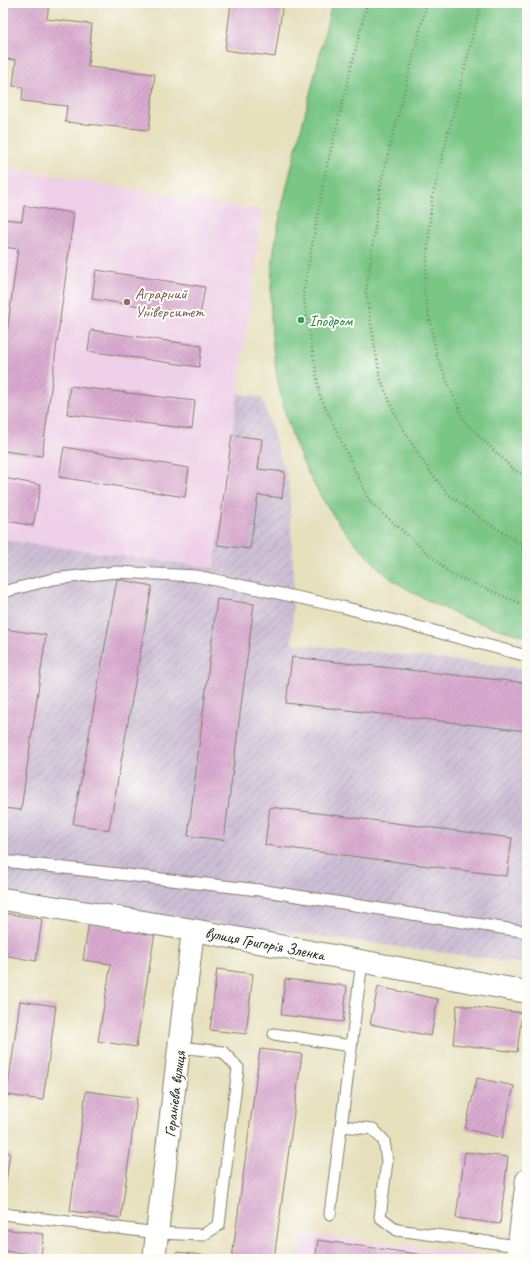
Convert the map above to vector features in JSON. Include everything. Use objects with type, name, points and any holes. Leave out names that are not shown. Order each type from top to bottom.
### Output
[{"type":"street","name":"вулиця Григорія Зленка","points":[[3,899],[193,930],[527,992]]},
{"type":"street","name":"Геранієва вулиця","points":[[154,1259],[193,930]]},
{"type":"street","points":[[518,1253],[527,1180]]},
{"type":"lane","points":[[3,592],[53,578],[116,572],[196,576],[343,607],[527,656]]},
{"type":"lane","points":[[3,861],[259,890],[527,932]]},
{"type":"lane","points":[[330,1214],[362,961]]},
{"type":"lane","points":[[274,1034],[351,1046]]},
{"type":"lane","points":[[3,1214],[158,1233],[203,1235],[219,1225],[238,1068],[223,1052],[180,1047]]},
{"type":"lane","points":[[341,1126],[373,1129],[384,1140],[387,1161],[380,1217],[397,1230],[518,1253]]},
{"type":"path","points":[[367,3],[326,170],[303,294],[320,396],[370,502],[451,574],[527,606]]},
{"type":"path","points":[[427,3],[381,182],[366,294],[380,378],[396,416],[423,462],[448,494],[485,521],[521,544],[527,546]]},
{"type":"path","points":[[481,3],[432,198],[424,291],[437,357],[464,421],[514,470],[527,477]]},
{"type":"shaded area","name":"Аграрний Університет","points":[[3,167],[263,211],[214,568],[3,540]]},
{"type":"shaded area","points":[[238,393],[262,398],[289,483],[294,585],[292,643],[527,669],[527,964],[3,894],[3,540],[214,568]]},
{"type":"shaded area","points":[[300,1233],[508,1258],[297,1259]]},
{"type":"green space","points":[[332,3],[527,3],[527,636],[493,627],[443,608],[411,591],[381,570],[360,548],[336,518],[315,487],[299,453],[287,418],[278,382],[273,345],[271,308],[273,255],[278,225]]},
{"type":"building","points":[[3,3],[49,3],[47,19],[92,24],[88,67],[155,74],[149,130],[65,122],[67,106],[22,101],[23,87],[13,86],[16,60],[3,59]]},
{"type":"building","points":[[231,3],[283,3],[275,57],[225,50]]},
{"type":"building","points":[[24,206],[74,213],[42,456],[3,451],[3,363],[18,249],[3,247],[3,219],[22,221]]},
{"type":"building","points":[[96,270],[205,287],[200,315],[92,299]]},
{"type":"building","points":[[91,330],[202,346],[199,367],[88,351]]},
{"type":"building","points":[[70,386],[195,401],[192,429],[67,414]]},
{"type":"building","points":[[232,435],[262,439],[258,469],[285,472],[282,498],[258,495],[250,549],[217,545]]},
{"type":"building","points":[[64,447],[189,468],[185,497],[59,477]]},
{"type":"building","points":[[3,478],[41,485],[33,526],[3,520]]},
{"type":"building","points":[[117,579],[152,586],[109,830],[73,824]]},
{"type":"building","points":[[217,599],[254,604],[224,840],[188,836]]},
{"type":"building","points":[[3,629],[46,635],[21,810],[3,808]]},
{"type":"building","points":[[292,657],[527,683],[527,731],[286,703]]},
{"type":"building","points":[[270,807],[512,838],[507,876],[265,845]]},
{"type":"building","points":[[3,913],[42,919],[36,961],[3,955]]},
{"type":"building","points":[[89,922],[155,933],[136,1047],[98,1041],[111,964],[83,960]]},
{"type":"building","points":[[217,969],[253,974],[246,1034],[210,1030]]},
{"type":"building","points":[[285,979],[347,986],[343,1022],[281,1015]]},
{"type":"building","points":[[378,987],[438,999],[431,1036],[370,1024]]},
{"type":"building","points":[[20,1001],[56,1006],[43,1100],[7,1095]]},
{"type":"building","points":[[457,1005],[522,1013],[517,1052],[453,1044]]},
{"type":"building","points":[[260,1049],[302,1054],[274,1259],[238,1259],[232,1258]]},
{"type":"building","points":[[477,1078],[514,1086],[502,1138],[465,1129]]},
{"type":"building","points":[[86,1091],[137,1098],[121,1218],[70,1211]]},
{"type":"building","points":[[3,1152],[10,1153],[4,1197],[3,1197]]},
{"type":"building","points":[[465,1152],[508,1157],[500,1224],[456,1218]]},
{"type":"building","points":[[3,1229],[44,1234],[41,1255],[3,1251]]},
{"type":"building","points":[[318,1240],[445,1258],[445,1259],[315,1259]]},
{"type":"building","points":[[177,1252],[217,1257],[217,1259],[176,1259]]},
{"type":"place","name":"Аграрний Університет","points":[[127,302]]},
{"type":"place","name":"Іподром","points":[[301,320]]}]
